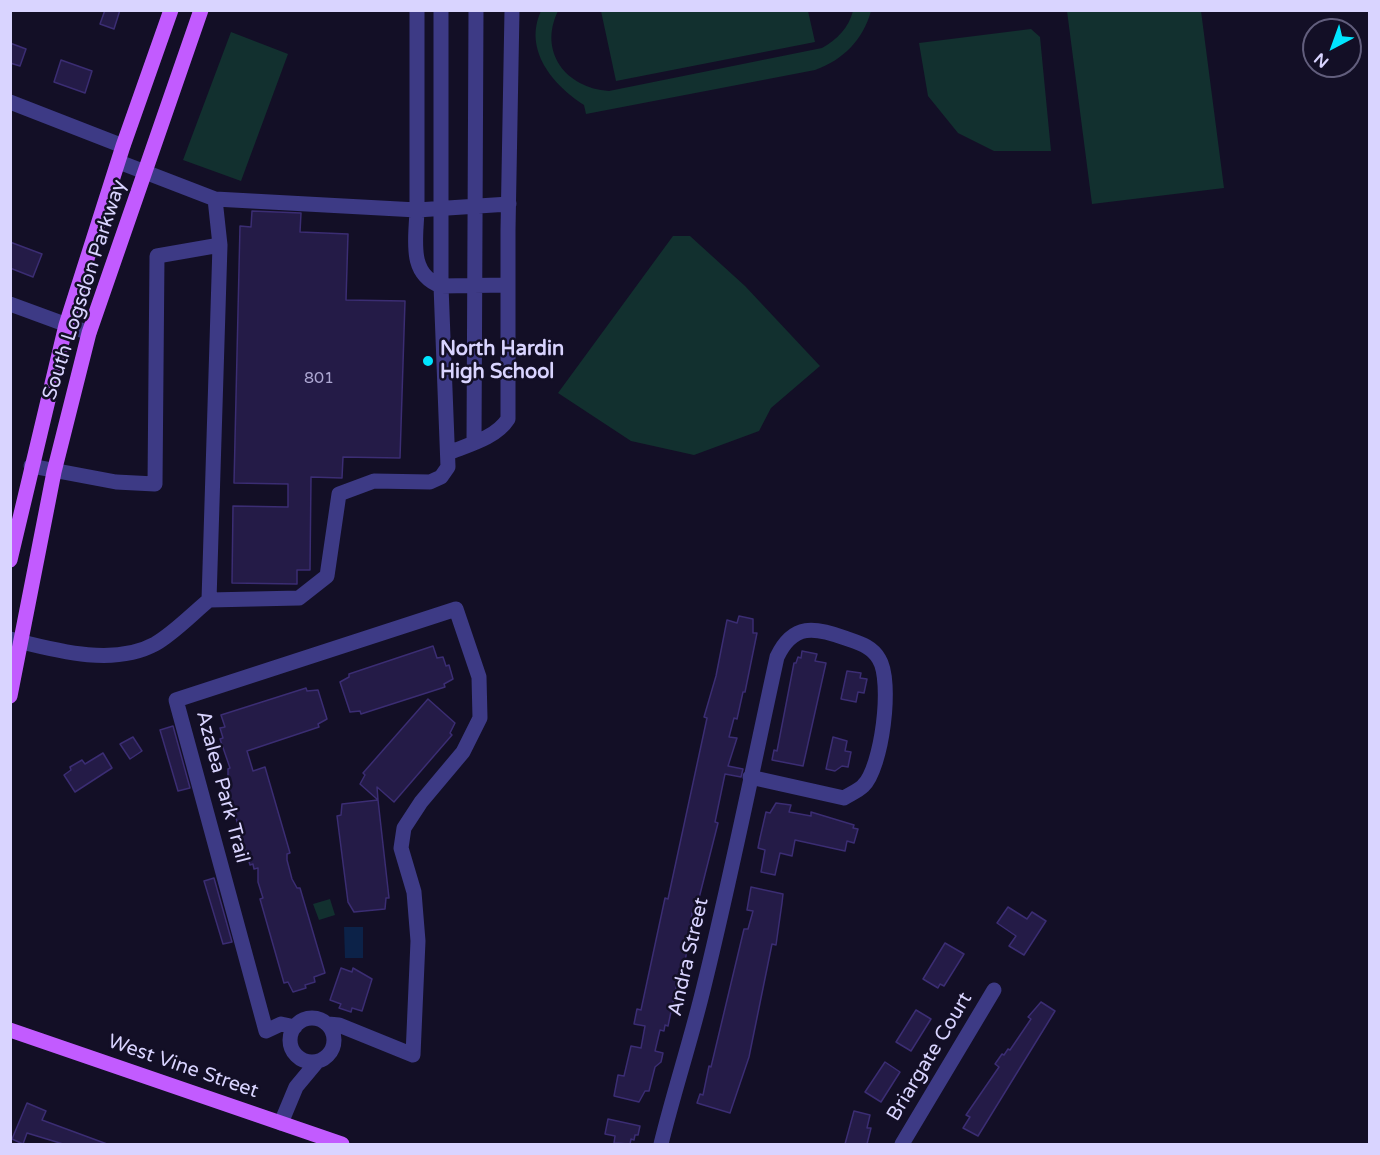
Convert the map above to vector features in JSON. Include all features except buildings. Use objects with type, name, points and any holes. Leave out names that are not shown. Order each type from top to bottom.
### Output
[{"type":"main road","name":"South Logsdon Parkway","points":[[10,560],[66,325],[123,146],[171,10]]},
{"type":"main road","name":"South Logsdon Parkway","points":[[10,696],[16,641],[54,472],[89,333],[201,10]]},
{"type":"main road","name":"West Vine Street","points":[[10,1030],[342,1144]]},
{"type":"street","points":[[417,10],[418,268],[429,282],[441,286],[507,285]]},
{"type":"street","points":[[16,641],[75,652],[116,655],[155,644],[209,600],[299,598],[327,576],[339,494],[374,481],[430,482],[441,477],[448,467],[441,286],[441,10]]},
{"type":"street","points":[[474,442],[473,207],[476,10]]},
{"type":"street","points":[[448,453],[503,427],[508,419],[507,285],[512,10]]},
{"type":"street","points":[[10,102],[123,146]]},
{"type":"street","points":[[119,162],[215,199],[417,210],[509,204]]},
{"type":"street","points":[[209,600],[220,245],[215,199]]},
{"type":"street","points":[[31,466],[116,482],[155,484],[157,256],[220,245]]},
{"type":"street","points":[[10,304],[89,333]]},
{"type":"street","name":"Azalea Park Trail","points":[[266,1031],[176,700],[456,609],[479,676],[480,718],[463,752],[404,828],[401,848],[414,892],[418,941],[413,1055],[358,1033]]},
{"type":"street","name":"Andra Street","points":[[661,1144],[702,995],[750,777],[777,657],[784,643],[794,634],[806,630],[822,630],[869,646],[879,657],[886,672],[885,721],[873,767],[864,785],[844,798],[750,777]]},
{"type":"street","name":"Briargate Court","points":[[902,1144],[994,990]]},
{"type":"street","points":[[296,1087],[294,1053],[290,1036],[295,1027],[310,1018],[339,1025],[358,1033]]},
{"type":"street","points":[[295,1027],[281,1024],[266,1031],[309,1063],[316,1063]]},
{"type":"street","points":[[281,1123],[296,1087],[316,1063],[330,1055],[334,1045],[334,1033],[328,1024]]},
{"type":"street","points":[[334,1045],[358,1033]]},
{"type":"green space","points":[[541,11],[558,11],[551,40],[554,54],[560,65],[580,83],[609,91],[822,48],[842,32],[853,11],[871,11],[863,31],[850,48],[834,61],[815,70],[586,114],[584,105],[552,77],[544,65],[536,39],[536,25]]},
{"type":"green space","points":[[601,11],[808,11],[815,42],[616,81]]},
{"type":"green space","points":[[1067,11],[1201,11],[1224,188],[1092,204]]},
{"type":"green space","points":[[1031,29],[1040,37],[1051,151],[994,151],[958,133],[928,96],[919,43]]},
{"type":"green space","points":[[231,32],[288,54],[241,181],[183,160]]},
{"type":"green space","points":[[673,236],[690,236],[745,286],[820,366],[771,408],[759,431],[694,455],[631,441],[558,393]]},
{"type":"green space","points":[[330,899],[335,915],[319,920],[313,904]]},
{"type":"water","points":[[344,927],[363,927],[363,958],[345,958]]},
{"type":"place","name":"North Hardin High School","points":[[428,361]]}]
